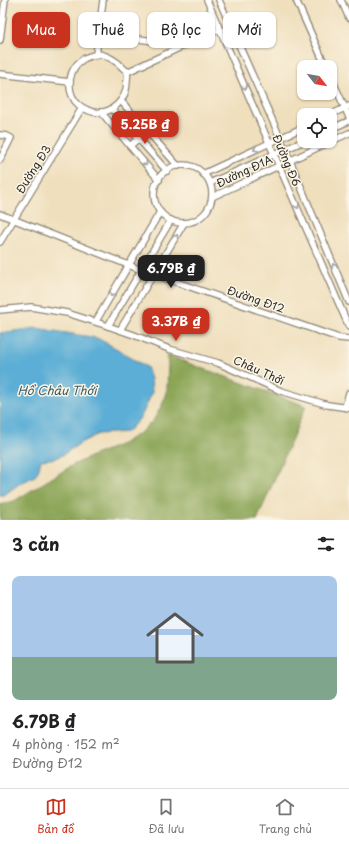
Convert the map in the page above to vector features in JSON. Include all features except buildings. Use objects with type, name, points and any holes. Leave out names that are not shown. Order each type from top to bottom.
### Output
[{"type":"street","points":[[0,40],[4,0]]},
{"type":"street","points":[[101,12],[102,0]]},
{"type":"street","name":"Đường Đ6","points":[[207,0],[212,12]]},
{"type":"street","name":"Đường Đ6","points":[[219,0],[285,149],[349,302]]},
{"type":"street","points":[[296,0],[323,60]]},
{"type":"street","points":[[341,0],[349,18]]},
{"type":"street","points":[[212,12],[222,8]]},
{"type":"street","name":"Đường Đ6","points":[[215,18],[349,327]]},
{"type":"street","points":[[215,31],[220,29]]},
{"type":"street","points":[[96,55],[97,48]]},
{"type":"street","points":[[127,72],[180,48]]},
{"type":"street","points":[[96,55],[108,56],[115,60],[127,72],[127,89],[124,97],[112,109],[101,112],[89,111],[82,108],[75,101],[71,92],[71,73],[82,59],[96,55]]},
{"type":"street","points":[[236,66],[246,62]]},
{"type":"street","points":[[0,74],[70,82]]},
{"type":"street","points":[[337,88],[347,107],[349,117]]},
{"type":"street","points":[[121,101],[178,166]]},
{"type":"street","points":[[337,112],[347,107]]},
{"type":"street","name":"Đường Đ3","points":[[0,242],[82,108]]},
{"type":"street","points":[[112,109],[167,170]]},
{"type":"street","points":[[101,112],[159,180]]},
{"type":"street","points":[[337,126],[349,121]]},
{"type":"street","points":[[130,146],[147,130]]},
{"type":"street","name":"Đường Đ1A","points":[[203,174],[297,130]]},
{"type":"street","name":"Đường Đ1A","points":[[212,197],[349,133]]},
{"type":"street","points":[[0,135],[11,138],[0,160]]},
{"type":"street","name":"Đường Đ1A","points":[[210,183],[297,144]]},
{"type":"street","points":[[178,166],[191,166],[199,170],[210,183],[212,190],[210,205],[206,212],[192,222],[177,223],[165,217],[160,212],[156,204],[154,194],[160,177],[167,170],[178,166]]},
{"type":"street","points":[[96,321],[160,212]]},
{"type":"street","name":"Đường Đ12","points":[[0,214],[141,270],[340,338],[349,339]]},
{"type":"street","points":[[303,221],[313,216]]},
{"type":"street","points":[[108,326],[171,220]]},
{"type":"street","points":[[120,330],[184,223]]},
{"type":"street","points":[[330,283],[340,278]]},
{"type":"street","name":"Châu Thới","points":[[0,310],[31,307],[67,313],[96,321],[169,349],[218,363],[281,391],[328,405],[347,407]]},
{"type":"street","points":[[347,407],[349,393]]},
{"type":"green space","points":[[166,355],[306,406],[257,520],[0,520],[0,504],[14,501],[73,465],[122,444],[141,432],[153,421],[162,405],[167,389],[168,364]]},
{"type":"water","name":"Hồ Châu Thới","points":[[36,328],[97,338],[121,351],[147,367],[151,379],[152,393],[141,417],[127,432],[98,434],[57,458],[41,460],[39,469],[35,476],[19,484],[4,495],[0,495],[0,333]]}]
